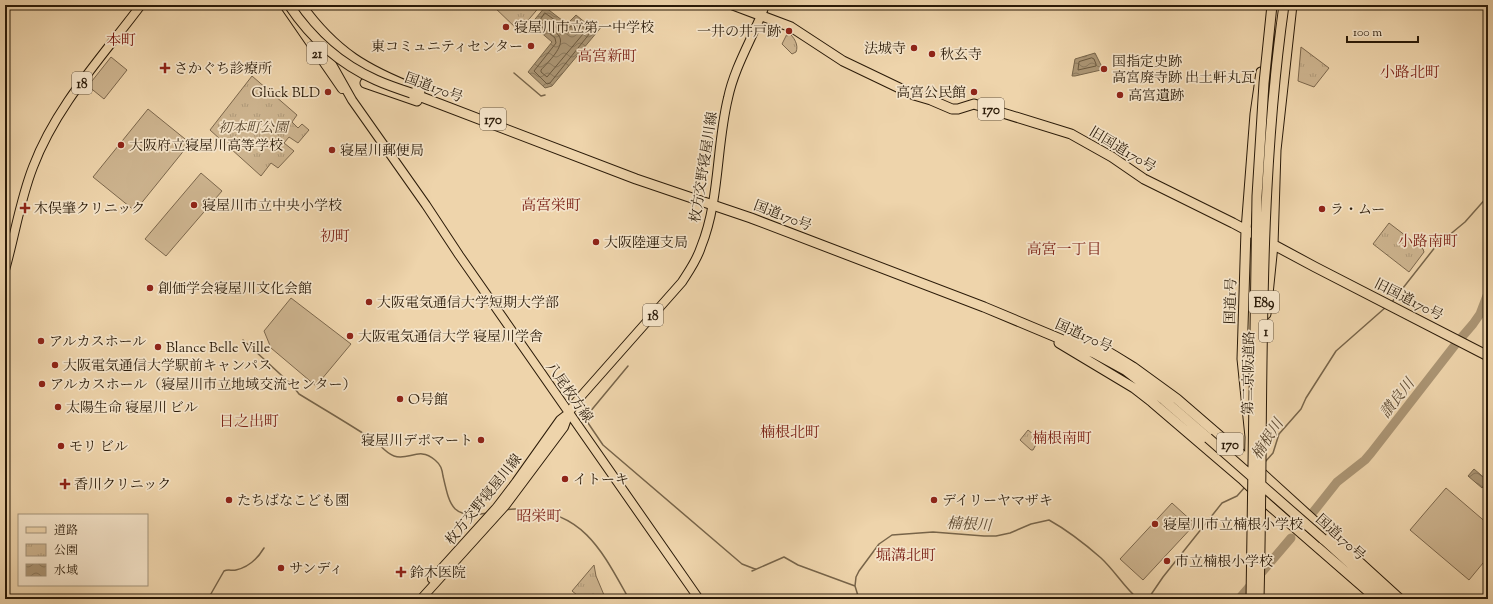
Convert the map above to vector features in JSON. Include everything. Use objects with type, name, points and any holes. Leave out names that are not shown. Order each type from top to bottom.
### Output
[{"type":"highway","name":"国道170号","points":[[289,5],[315,39],[337,57],[361,73],[377,80],[651,184],[709,203],[984,307],[1094,353],[1125,370],[1164,400],[1323,539],[1389,599]]},
{"type":"highway","name":"国道170号","points":[[301,5],[328,38],[346,54],[374,71],[404,84],[658,180],[709,203]]},
{"type":"highway","name":"旧国道170号","points":[[733,5],[795,29],[843,61],[914,95],[952,109],[958,109],[974,104],[1071,134],[1112,157],[1144,179],[1246,230],[1488,356]]},
{"type":"highway","name":"国道1号","points":[[1250,599],[1248,462],[1250,437],[1242,359],[1246,230],[1255,114],[1271,5]]},
{"type":"highway","name":"第二京阪道路","points":[[1250,599],[1257,196],[1264,83],[1271,5]]},
{"type":"highway","name":"第二京阪道路","points":[[1260,599],[1266,196],[1274,84],[1284,5]]},
{"type":"highway","name":"1","points":[[1260,599],[1261,473],[1266,316],[1273,245],[1276,150],[1292,5]]},
{"type":"highway","points":[[365,83],[492,129],[545,143]]},
{"type":"highway","name":"170","points":[[1041,331],[1084,341],[1098,346],[1133,367],[1177,399],[1400,599]]},
{"type":"highway","name":"170","points":[[1041,331],[1072,352],[1134,388],[1185,429],[1249,485],[1261,498],[1377,599]]},
{"type":"main road","name":"18","points":[[5,270],[28,182],[42,145],[59,113],[141,5]]},
{"type":"main road","name":"八尾枚方線","points":[[284,5],[342,90],[352,100]]},
{"type":"main road","name":"八尾枚方線","points":[[297,5],[352,100],[699,599]]},
{"type":"main road","name":"枚方交野寝屋川線","points":[[421,599],[497,510],[564,427],[569,413],[598,376],[682,282],[701,247],[728,98],[743,56],[762,15],[765,5]]},
{"type":"main road","name":"枚方交野寝屋川線","points":[[414,599],[497,510]]},
{"type":"green space","points":[[492,5],[541,5],[519,31]]},
{"type":"green space","points":[[788,32],[794,39],[797,49],[796,52],[792,54],[782,44]]},
{"type":"green space","points":[[1301,47],[1329,68],[1314,87],[1298,81]]},
{"type":"green space","points":[[111,57],[127,70],[104,99],[88,86]]},
{"type":"green space","name":"初本町公園","points":[[252,76],[297,115],[292,122],[298,128],[302,124],[309,130],[298,143],[289,137],[284,143],[294,151],[278,168],[271,163],[261,176],[210,130]]},
{"type":"green space","points":[[148,109],[190,143],[135,211],[93,177]]},
{"type":"green space","points":[[201,173],[222,191],[166,256],[145,239]]},
{"type":"green space","points":[[1389,223],[1423,249],[1424,252],[1409,272],[1373,244]]},
{"type":"green space","points":[[291,298],[351,344],[316,386],[271,348],[264,331]]},
{"type":"green space","points":[[1028,430],[1039,439],[1033,450],[1031,450],[1020,440]]},
{"type":"green space","points":[[1446,488],[1488,524],[1488,557],[1469,580],[1410,530]]},
{"type":"green space","points":[[1172,503],[1195,524],[1143,580],[1120,559]]},
{"type":"green space","points":[[594,565],[596,576],[604,595],[602,599],[582,599],[572,591]]},
{"type":"water","points":[[545,7],[567,24],[576,15],[592,28],[603,25],[552,86],[545,88],[528,72],[552,42],[531,24]]},
{"type":"water","points":[[1095,53],[1102,67],[1101,70],[1072,76],[1075,59]]},
{"type":"water","points":[[1474,469],[1488,481],[1482,488],[1468,476]]},
{"type":"waterway","points":[[514,73],[541,96],[545,95]]},
{"type":"waterway","name":"楠根川","points":[[1392,302],[1436,246],[1465,222],[1488,196]]},
{"type":"waterway","name":"讃良川","points":[[1314,511],[1337,482],[1365,460],[1371,453],[1473,324],[1480,314],[1488,293]]},
{"type":"waterway","name":"楠根川","points":[[1265,462],[1273,453],[1279,434],[1301,409],[1306,398],[1336,351],[1386,307]]},
{"type":"waterway","points":[[243,340],[292,385],[299,394],[375,441],[389,454],[399,457],[424,454],[435,460],[442,469],[445,487],[451,503],[460,512],[467,514],[488,513]]},
{"type":"waterway","points":[[628,366],[589,413],[586,420],[603,445],[742,564],[755,569]]},
{"type":"waterway","name":"楠根川","points":[[1148,599],[1163,577],[1222,503],[1237,496],[1245,487]]},
{"type":"waterway","points":[[506,510],[519,509],[547,513],[564,519],[578,527],[601,552],[629,599]]},
{"type":"waterway","name":"楠根川","points":[[859,599],[855,586],[856,577],[859,571],[879,544],[892,535],[933,532],[996,536],[1010,533],[1031,524],[1049,520],[1076,538],[1101,558],[1138,599]]},
{"type":"waterway","name":"讃良川","points":[[1239,599],[1291,538]]},
{"type":"waterway","points":[[208,599],[224,571],[236,570],[245,567],[256,559],[264,548]]},
{"type":"waterway","points":[[752,571],[784,557],[798,565],[855,586]]},
{"type":"place","name":"寝屋川市立第一中学校","points":[[506,27]]},
{"type":"place","name":"一井の井戸跡","points":[[789,31]]},
{"type":"place","name":"東コミュニティセンター","points":[[531,46]]},
{"type":"place","name":"法城寺","points":[[914,48]]},
{"type":"place","name":"秋玄寺","points":[[932,54]]},
{"type":"place","name":"さかぐち診療所","points":[[165,68]]},
{"type":"place","name":"国指定史跡 高宮廃寺跡 出土軒丸瓦","points":[[1104,69]]},
{"type":"place","name":"Glück BLD","points":[[328,92]]},
{"type":"place","name":"高宮公民館","points":[[974,92]]},
{"type":"place","name":"高宮遺跡","points":[[1120,95]]},
{"type":"place","name":"大阪府立寝屋川高等学校","points":[[121,145]]},
{"type":"place","name":"寝屋川郵便局","points":[[332,150]]},
{"type":"place","name":"寝屋川市立中央小学校","points":[[194,205]]},
{"type":"place","name":"木俣肇クリニック","points":[[25,208]]},
{"type":"place","name":"ラ・ムー","points":[[1322,209]]},
{"type":"place","name":"大阪陸運支局","points":[[596,242]]},
{"type":"place","name":"創価学会寝屋川文化会館","points":[[150,288]]},
{"type":"place","name":"大阪電気通信大学短期大学部","points":[[369,302]]},
{"type":"place","name":"大阪電気通信大学 寝屋川学舎","points":[[350,336]]},
{"type":"place","name":"アルカスホール","points":[[41,341]]},
{"type":"place","name":"Blance Belle Ville","points":[[158,347]]},
{"type":"place","name":"大阪電気通信大学駅前キャンパス","points":[[55,365]]},
{"type":"place","name":"アルカスホール（寝屋川市立地域交流センター）","points":[[42,384]]},
{"type":"place","name":"O号館","points":[[400,399]]},
{"type":"place","name":"太陽生命 寝屋川 ビル","points":[[58,407]]},
{"type":"place","name":"寝屋川デポマート","points":[[481,440]]},
{"type":"place","name":"モリ ビル","points":[[61,446]]},
{"type":"place","name":"イトーキ","points":[[565,479]]},
{"type":"place","name":"香川クリニック","points":[[65,484]]},
{"type":"place","name":"たちばなこども園","points":[[229,500]]},
{"type":"place","name":"デイリーヤマザキ","points":[[934,500]]},
{"type":"place","name":"寝屋川市立楠根小学校","points":[[1155,524]]},
{"type":"place","name":"市立楠根小学校","points":[[1167,561]]},
{"type":"place","name":"サンディ","points":[[281,568]]},
{"type":"place","name":"鈴木医院","points":[[401,572]]},
{"type":"district","name":"本町","points":[[121,40]]},
{"type":"district","name":"高宮新町","points":[[607,56]]},
{"type":"district","name":"小路北町","points":[[1410,72]]},
{"type":"district","name":"高宮栄町","points":[[551,205]]},
{"type":"district","name":"初町","points":[[335,236]]},
{"type":"district","name":"小路南町","points":[[1428,241]]},
{"type":"district","name":"高宮一丁目","points":[[1064,249]]},
{"type":"district","name":"日之出町","points":[[249,421]]},
{"type":"district","name":"楠根北町","points":[[790,432]]},
{"type":"district","name":"楠根南町","points":[[1062,438]]},
{"type":"district","name":"昭栄町","points":[[539,516]]},
{"type":"district","name":"堀溝北町","points":[[906,555]]}]
